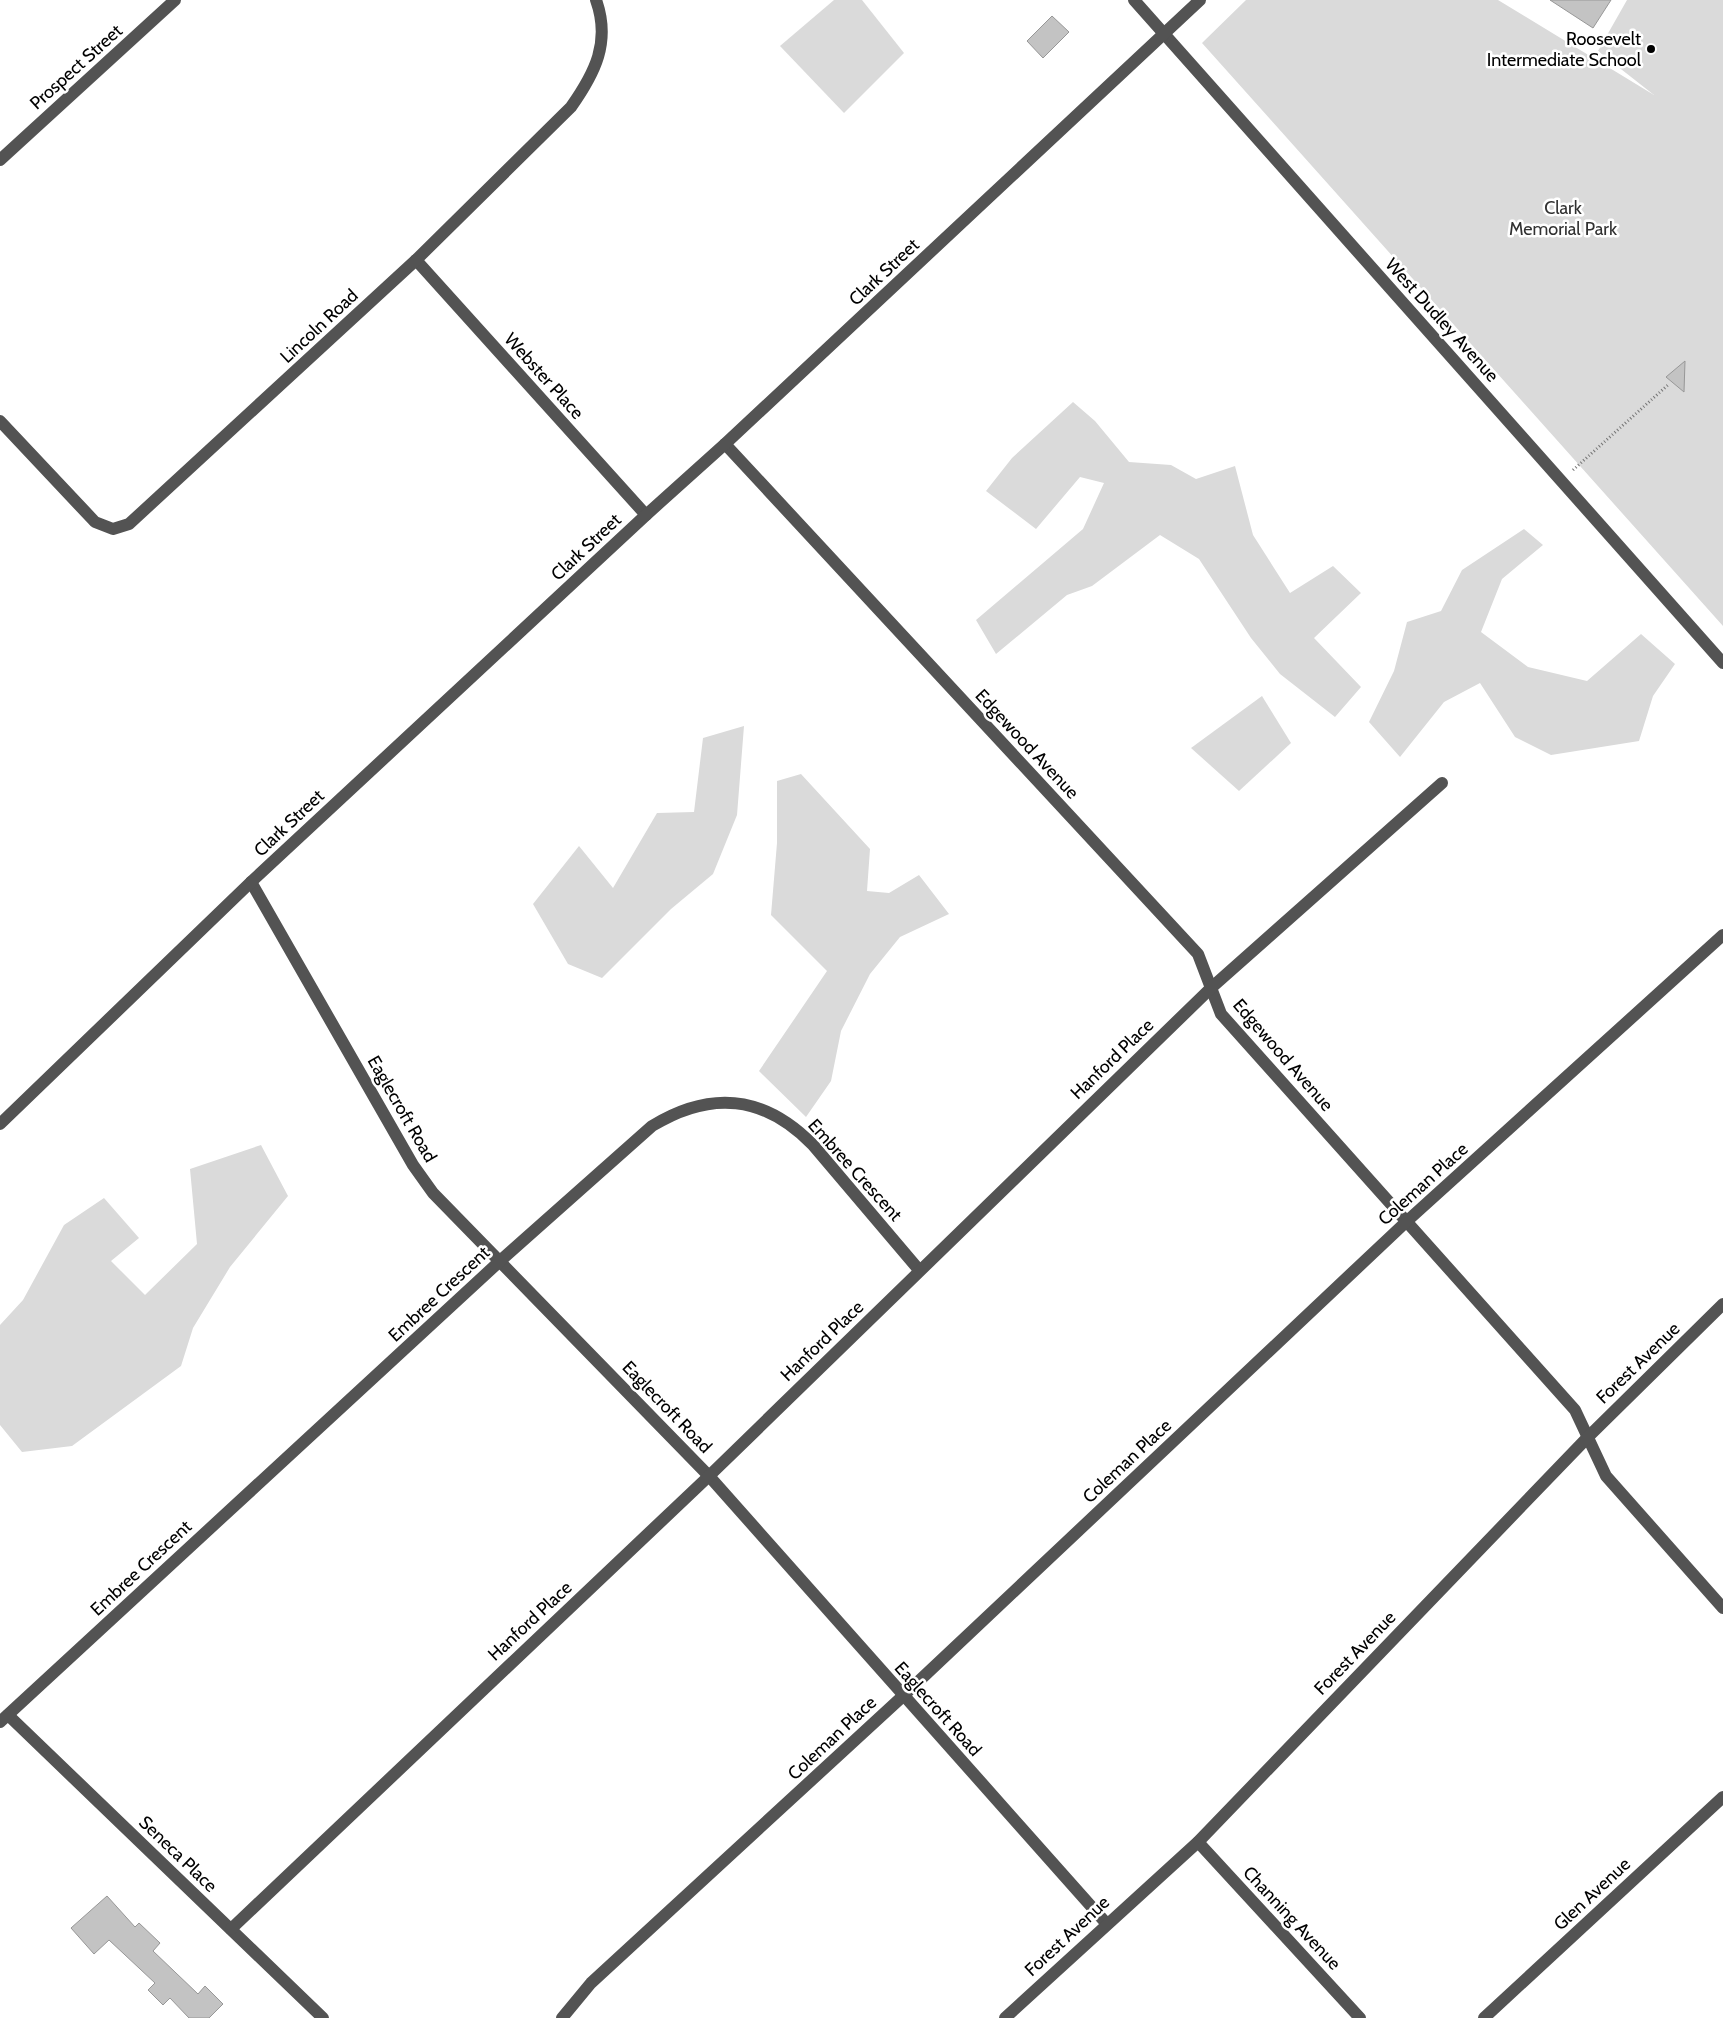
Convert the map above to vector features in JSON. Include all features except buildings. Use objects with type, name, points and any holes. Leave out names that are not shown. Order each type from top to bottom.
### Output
[{"type":"street","name":"Prospect Street","points":[[0,160],[175,0]]},
{"type":"street","name":"Lincoln Road","points":[[0,421],[95,522],[113,529],[122,528],[129,524],[416,260],[571,107],[588,83],[597,60],[603,36],[600,12],[596,0]]},
{"type":"street","name":"West Dudley Avenue","points":[[1134,0],[1723,663]]},
{"type":"street","name":"Clark Street","points":[[1,1120],[251,882],[725,444],[1200,0]]},
{"type":"street","name":"Webster Place","points":[[416,260],[646,515]]},
{"type":"street","name":"Edgewood Avenue","points":[[725,444],[1198,954],[1221,1014],[1576,1410],[1606,1476],[1723,1608]]},
{"type":"street","name":"Hanford Place","points":[[231,1929],[709,1476],[1211,988],[1442,783]]},
{"type":"street","name":"Eaglecroft Road","points":[[251,882],[413,1165],[432,1193],[709,1476],[1106,1923]]},
{"type":"street","name":"Coleman Place","points":[[562,2018],[591,1983],[903,1696],[1406,1222],[1723,935]]},
{"type":"street","name":"Embree Crescent","points":[[4,1718],[500,1261],[652,1126],[673,1114],[688,1108],[720,1102],[756,1107],[779,1117],[799,1131],[919,1270]]},
{"type":"street","name":"Forest Avenue","points":[[1005,2018],[1106,1923],[1198,1842],[1588,1437],[1723,1304]]},
{"type":"street","name":"Seneca Place","points":[[4,1718],[231,1929],[323,2018]]},
{"type":"street","name":"Glen Avenue","points":[[1484,2018],[1723,1797]]},
{"type":"street","name":"Channing Avenue","points":[[1198,1842],[1360,2018]]},
{"type":"path","points":[[1561,481],[1669,384]]},
{"type":"green space","points":[[834,0],[862,0],[904,53],[844,113],[780,46]]},
{"type":"green space","name":"Clark Memorial Park","points":[[1246,0],[1498,0],[1654,95],[1598,51],[1627,0],[1723,0],[1723,626],[1202,43]]},
{"type":"green space","points":[[1073,402],[1095,421],[1129,462],[1171,465],[1196,479],[1235,466],[1253,535],[1290,593],[1333,566],[1361,593],[1314,638],[1361,687],[1335,717],[1280,674],[1251,638],[1199,559],[1160,535],[1092,586],[1067,595],[996,654],[976,620],[1083,529],[1104,483],[1080,477],[1036,529],[986,491],[1012,458]]},
{"type":"green space","points":[[1524,529],[1543,545],[1502,579],[1481,632],[1528,667],[1587,681],[1641,634],[1675,664],[1653,696],[1639,741],[1551,755],[1515,737],[1480,683],[1444,702],[1400,757],[1369,722],[1394,671],[1407,622],[1441,611],[1462,570]]},
{"type":"green space","points":[[1262,696],[1291,743],[1239,791],[1191,748]]},
{"type":"green space","points":[[744,726],[737,815],[713,874],[671,909],[602,978],[568,964],[533,904],[579,846],[613,888],[657,813],[694,812],[703,738]]},
{"type":"green space","points":[[801,774],[870,849],[867,891],[889,893],[919,875],[949,914],[900,937],[870,974],[841,1031],[831,1081],[806,1117],[759,1071],[827,971],[771,915],[777,843],[777,781]]},
{"type":"green space","points":[[261,1145],[288,1196],[230,1267],[193,1328],[181,1366],[72,1446],[22,1452],[0,1425],[0,1325],[23,1300],[64,1225],[104,1198],[139,1238],[111,1261],[145,1295],[197,1244],[190,1169]]},
{"type":"place","name":"Roosevelt Intermediate School","points":[[1651,49]]}]
